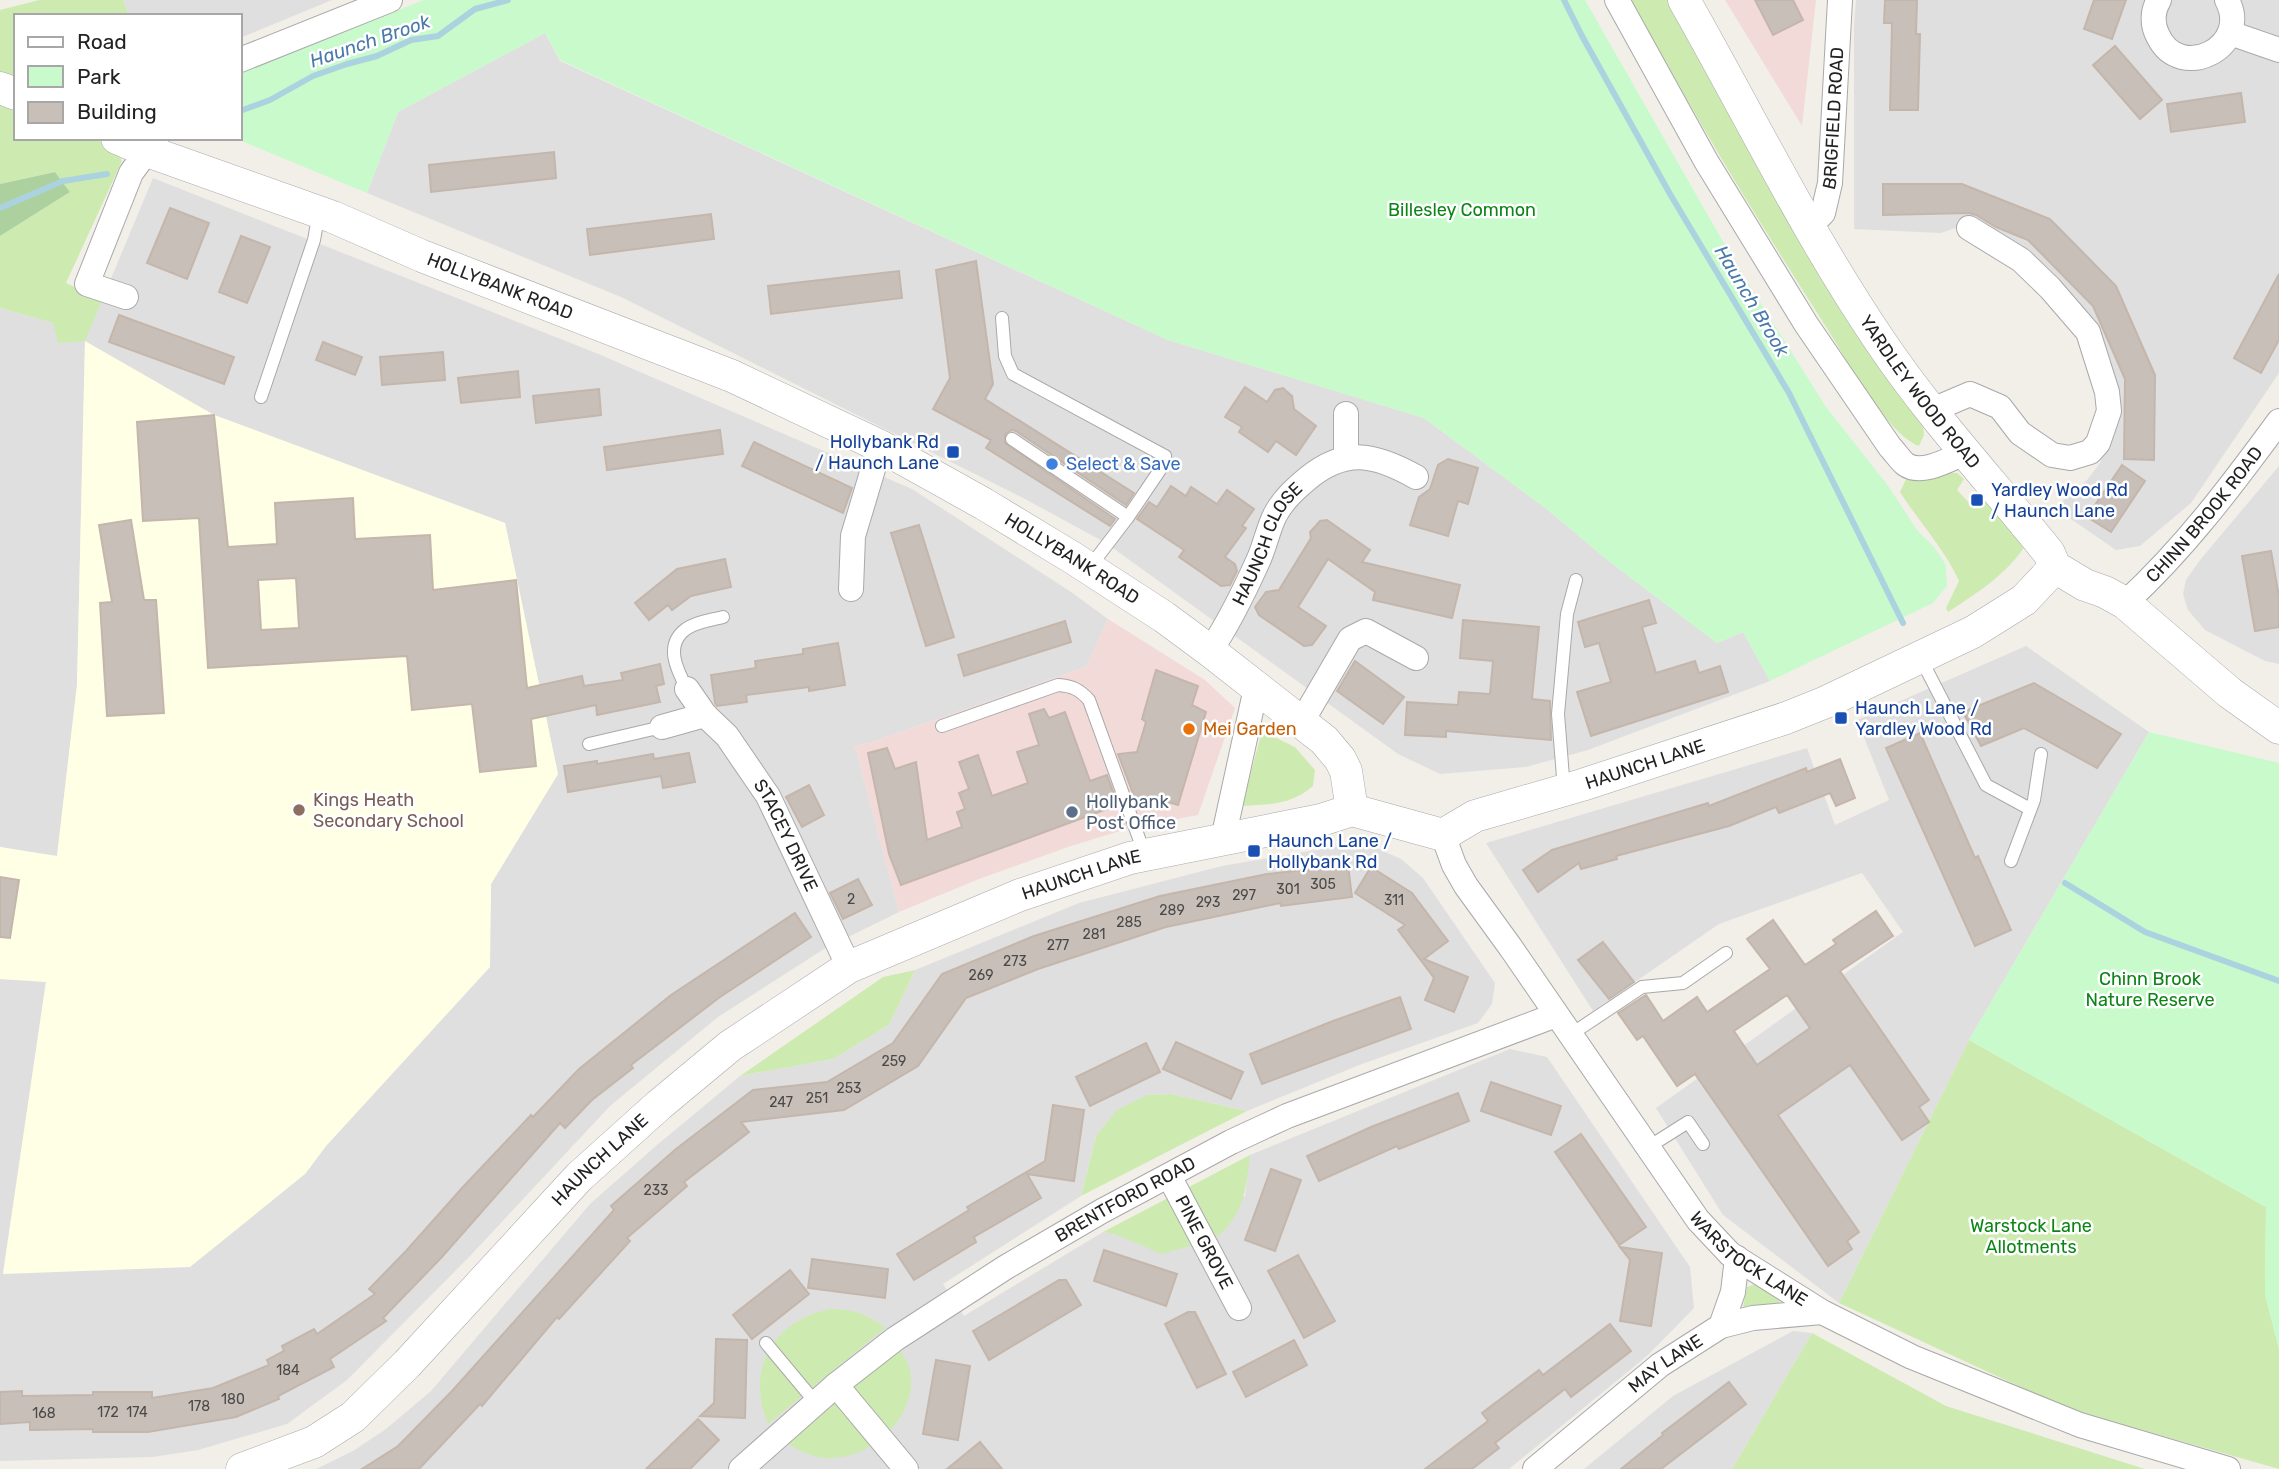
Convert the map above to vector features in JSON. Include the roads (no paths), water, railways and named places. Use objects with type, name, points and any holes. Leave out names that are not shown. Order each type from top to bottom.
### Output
[{"type":"street","points":[[242,59],[390,0]]},
{"type":"street","points":[[1617,0],[1706,161],[1806,324],[1891,447],[1906,465],[1918,468],[1942,463],[1964,453]]},
{"type":"street","name":"YARDLEY WOOD ROAD","points":[[1684,0],[1808,228],[1881,342],[1930,411],[2036,536],[2049,553],[2055,567],[2125,603],[2230,693],[2279,728]]},
{"type":"street","name":"BRIGFIELD ROAD","points":[[1808,228],[1823,213],[1830,183],[1840,0]]},
{"type":"street","points":[[2159,0],[2153,18],[2160,41],[2168,50],[2191,59],[2203,57],[2224,44],[2230,33],[2232,20],[2227,0]]},
{"type":"street","points":[[2230,33],[2279,50]]},
{"type":"street","name":"HOLLYBANK ROAD","points":[[127,140],[152,145],[422,256],[732,376],[880,446],[984,504],[1088,568],[1164,617],[1210,651],[1324,740],[1346,771],[1352,810]]},
{"type":"street","points":[[126,298],[88,284],[131,173],[152,145]]},
{"type":"street","points":[[1930,411],[1970,394],[2000,407],[2020,433],[2052,455],[2070,458],[2090,452],[2098,443],[2109,411],[2107,392],[2088,332],[2050,288],[2021,260],[1969,228]]},
{"type":"street","points":[[1346,414],[1346,458],[1390,462],[1416,477]]},
{"type":"street","name":"CHINN BROOK ROAD","points":[[2125,603],[2147,583],[2211,512],[2279,421]]},
{"type":"street","points":[[850,589],[853,536],[880,446]]},
{"type":"street","name":"HAUNCH CLOSE","points":[[1210,651],[1250,580],[1274,517],[1289,494],[1331,462],[1346,458]]},
{"type":"street","name":"HAUNCH LANE","points":[[1443,835],[1475,816],[1786,718],[1973,632],[2024,600],[2055,567]]},
{"type":"street","points":[[1301,723],[1350,639],[1357,634],[1366,631],[1416,658]]},
{"type":"street","points":[[1223,839],[1256,688]]},
{"type":"street","name":"STACEY DRIVE","points":[[687,689],[705,715],[727,736],[768,796],[849,967]]},
{"type":"street","points":[[662,727],[705,715]]},
{"type":"street","points":[[1352,810],[1443,835]]},
{"type":"street","name":"HAUNCH LANE","points":[[242,1469],[314,1442],[353,1417],[407,1364],[589,1168],[730,1046],[849,967],[1020,895],[1130,858],[1321,820],[1352,810]]},
{"type":"street","name":"WARSTOCK LANE","points":[[1443,835],[1466,886],[1698,1220],[1730,1254],[1822,1312],[1912,1357],[2080,1425],[2228,1469]]},
{"type":"street","name":"BRENTFORD ROAD","points":[[741,1469],[836,1385],[895,1339],[1006,1267],[1102,1211],[1231,1142],[1287,1116],[1563,1025]]},
{"type":"street","name":"PINE GROVE","points":[[1169,1176],[1239,1308]]},
{"type":"street","points":[[1721,1326],[1733,1292],[1737,1258]]},
{"type":"street","name":"MAY LANE","points":[[1535,1469],[1660,1365],[1721,1326],[1753,1318],[1822,1312]]},
{"type":"street","points":[[836,1385],[906,1469]]},
{"type":"lane","points":[[261,397],[314,240],[319,212]]},
{"type":"lane","points":[[1002,318],[1005,356],[1013,374],[1165,456],[1164,464],[1128,517],[1088,568]]},
{"type":"lane","points":[[1012,439],[1128,517]]},
{"type":"lane","points":[[1564,790],[1558,714],[1567,614],[1576,580]]},
{"type":"lane","points":[[687,689],[676,668],[673,655],[675,642],[687,628],[723,617]]},
{"type":"lane","points":[[1920,658],[1986,785],[2030,809]]},
{"type":"lane","points":[[942,726],[1058,685],[1071,686],[1080,691],[1089,700],[1145,855]]},
{"type":"lane","points":[[589,744],[662,727]]},
{"type":"lane","points":[[2011,861],[2034,800],[2041,754]]},
{"type":"lane","points":[[1563,1025],[1642,987],[1683,983],[1726,953]]},
{"type":"lane","points":[[1647,1148],[1688,1122],[1703,1144]]},
{"type":"lane","points":[[766,1343],[816,1403]]},
{"type":"waterway","name":"Haunch Brook","points":[[242,110],[270,100],[313,76],[377,56],[411,40],[438,36],[475,9],[508,0]]},
{"type":"waterway","name":"Haunch Brook","points":[[1564,0],[1670,194],[1789,393],[1903,623]]},
{"type":"waterway","name":"Haunch Brook","points":[[0,208],[63,181],[107,174]]},
{"type":"waterway","name":"Haunch Brook","points":[[2065,883],[2145,932],[2279,981]]},
{"type":"place","name":"Hollybank Rd / Haunch Lane","points":[[953,452]]},
{"type":"place","name":"Select & Save","points":[[1052,464]]},
{"type":"place","name":"Yardley Wood Rd / Haunch Lane","points":[[1977,500]]},
{"type":"place","name":"Haunch Lane / Yardley Wood Rd","points":[[1841,718]]},
{"type":"place","name":"Mei Garden","points":[[1189,729]]},
{"type":"place","name":"Kings Heath Secondary School","points":[[299,810]]},
{"type":"place","name":"Hollybank Post Office","points":[[1072,812]]},
{"type":"place","name":"Haunch Lane / Hollybank Rd","points":[[1254,851]]},
{"type":"park label","name":"Billesley Common","points":[[1462,210]]},
{"type":"park label","name":"Chinn Brook Nature Reserve","points":[[2150,989]]},
{"type":"park label","name":"Warstock Lane Allotments","points":[[2031,1236]]}]
